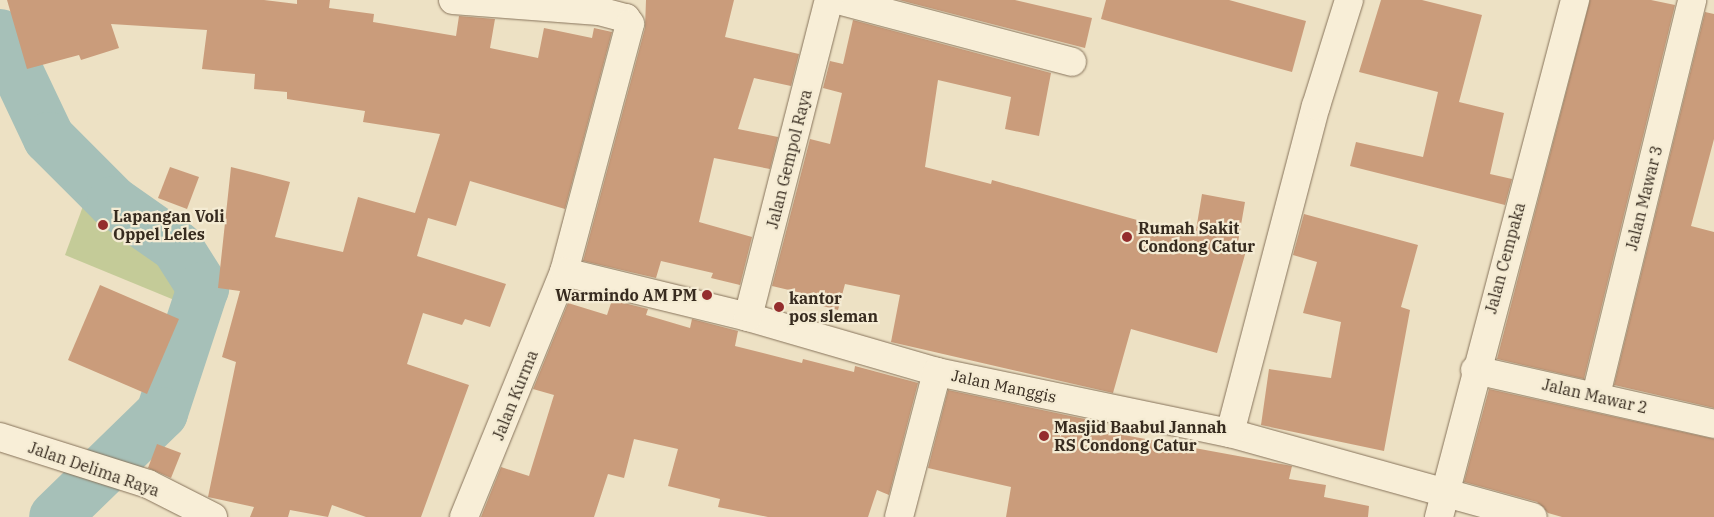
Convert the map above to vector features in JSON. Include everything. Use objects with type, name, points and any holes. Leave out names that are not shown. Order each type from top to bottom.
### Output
[{"type":"street","points":[[453,0],[556,4]]},
{"type":"street","name":"Jalan Gempol Raya","points":[[748,317],[829,0]]},
{"type":"street","points":[[838,0],[1072,62]]},
{"type":"street","points":[[1230,433],[1316,106],[1349,0]]},
{"type":"street","name":"Jalan Cempaka","points":[[1443,504],[1475,370],[1575,0]]},
{"type":"street","name":"Jalan Mawar 3","points":[[1596,395],[1692,0]]},
{"type":"street","name":"Jalan Kurma","points":[[464,517],[564,272],[630,24],[616,14],[556,4]]},
{"type":"street","name":"Jalan Manggis","points":[[564,272],[748,317],[937,372],[1230,433],[1443,504],[1533,517]]},
{"type":"street","name":"Jalan Mawar 2","points":[[1475,370],[1596,395],[1714,424]]},
{"type":"street","points":[[899,517],[937,372]]},
{"type":"street","name":"Jalan Delima Raya","points":[[0,437],[148,484],[213,517]]},
{"type":"green space","name":"Lapangan Voli Oppel Leles","points":[[86,198],[173,253],[192,283],[184,304],[65,255]]},
{"type":"building","points":[[7,0],[264,0],[297,4],[297,0],[330,0],[329,8],[374,14],[373,22],[456,36],[459,16],[495,19],[490,48],[538,58],[544,28],[592,38],[594,28],[612,32],[565,209],[470,181],[456,226],[428,218],[417,256],[506,284],[490,327],[465,319],[462,325],[423,313],[407,364],[469,385],[421,517],[366,517],[332,505],[328,517],[290,510],[288,517],[250,517],[254,507],[208,497],[236,362],[222,357],[240,291],[218,288],[231,167],[290,182],[275,237],[343,252],[358,197],[415,213],[440,134],[363,122],[365,111],[287,99],[287,92],[254,89],[255,74],[202,69],[207,30],[111,24],[119,48],[81,60],[79,55],[27,69]]},
{"type":"building","points":[[646,0],[734,0],[725,37],[799,54],[791,86],[754,78],[738,129],[778,137],[770,169],[714,158],[699,222],[752,237],[740,285],[711,278],[713,273],[661,261],[656,278],[583,261],[645,28]]},
{"type":"building","points":[[899,0],[1015,0],[1092,18],[1085,48]]},
{"type":"building","points":[[1106,0],[1229,0],[1306,21],[1292,72],[1101,19]]},
{"type":"building","points":[[1381,0],[1422,0],[1482,15],[1459,102],[1504,113],[1490,174],[1512,179],[1505,205],[1350,166],[1356,142],[1423,157],[1438,92],[1359,72]]},
{"type":"building","points":[[1590,0],[1651,0],[1675,5],[1584,379],[1497,359]]},
{"type":"building","points":[[1705,12],[1714,14],[1714,139],[1691,226],[1714,232],[1714,408],[1614,385]]},
{"type":"building","points":[[853,20],[1051,73],[1039,136],[1005,129],[1011,97],[938,80],[925,167],[991,184],[992,180],[1195,236],[1202,194],[1245,202],[1237,248],[1246,251],[1217,353],[1131,329],[1113,393],[891,342],[900,295],[845,284],[838,310],[804,301],[806,294],[772,286],[810,139],[830,144],[842,93],[823,88],[830,61],[843,64]]},
{"type":"building","points":[[170,167],[199,177],[187,209],[158,198]]},
{"type":"building","points":[[1304,214],[1418,245],[1401,307],[1410,310],[1384,451],[1261,425],[1269,369],[1331,378],[1341,322],[1303,313],[1317,262],[1293,255]]},
{"type":"building","points":[[100,285],[179,319],[147,394],[68,360]]},
{"type":"building","points":[[612,300],[648,309],[646,315],[690,328],[692,319],[738,331],[735,346],[802,363],[803,359],[854,372],[855,366],[918,383],[889,495],[877,490],[868,517],[768,517],[718,507],[720,499],[668,486],[678,449],[634,439],[624,478],[608,474],[594,517],[481,517],[501,467],[529,476],[554,395],[533,389],[568,303],[607,315]]},
{"type":"building","points":[[1489,389],[1714,439],[1714,517],[1562,517],[1548,513],[1537,502],[1464,482]]},
{"type":"building","points":[[948,390],[1104,423],[1102,431],[1292,466],[1289,479],[1326,485],[1324,497],[1369,506],[1368,517],[1006,517],[1011,487],[928,468]]},
{"type":"building","points":[[157,444],[181,453],[171,478],[148,468]]},
{"type":"waterway","points":[[0,35],[49,138],[113,202],[177,247],[203,288],[162,413],[55,517]]},
{"type":"place","name":"Lapangan Voli Oppel Leles","points":[[103,225]]},
{"type":"place","name":"Rumah Sakit Condong Catur","points":[[1127,237]]},
{"type":"place","name":"Warmindo AM PM","points":[[707,295]]},
{"type":"place","name":"kantor pos sleman","points":[[779,307]]},
{"type":"place","name":"Masjid Baabul Jannah RS Condong Catur","points":[[1044,436]]}]
